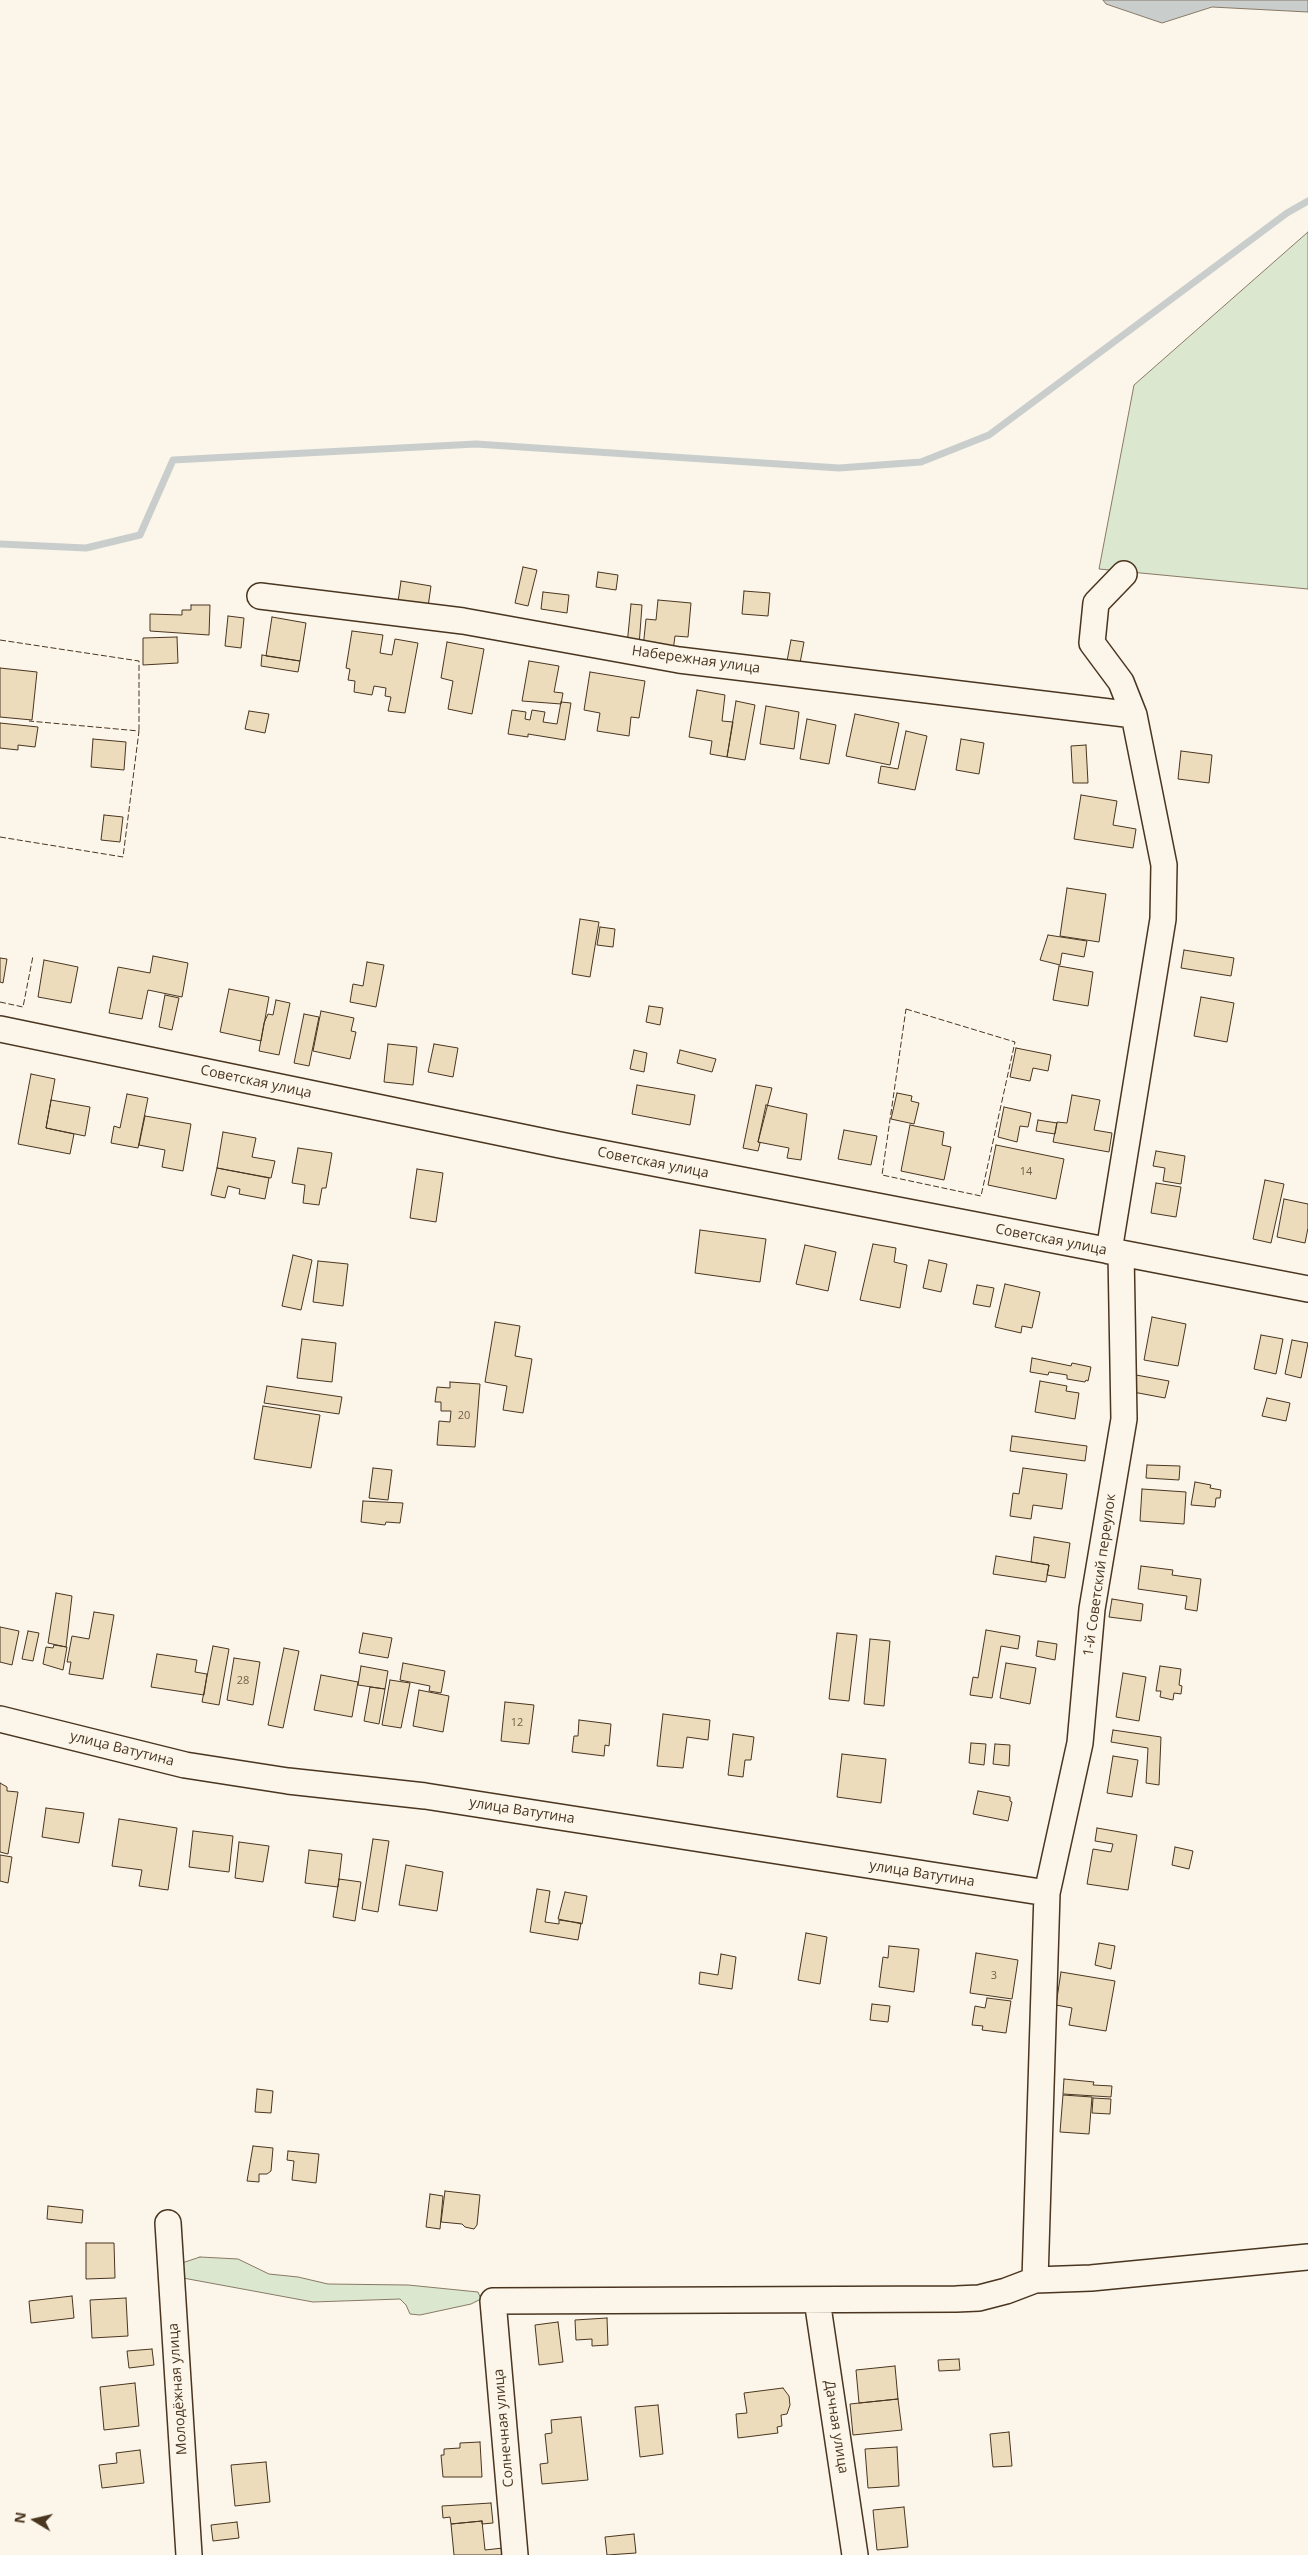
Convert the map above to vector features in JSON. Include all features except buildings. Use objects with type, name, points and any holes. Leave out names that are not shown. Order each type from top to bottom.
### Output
[{"type":"street","name":"1-й Советский переулок","points":[[1035,2280],[1047,1893],[1080,1743],[1092,1609],[1124,1419],[1115,1252],[1163,919],[1164,865],[1134,715],[1121,682],[1092,644],[1096,603],[1124,574]]},
{"type":"street","name":"Набережная улица","points":[[260,596],[463,621],[679,660],[1134,715]]},
{"type":"street","name":"Советская улица","points":[[0,1029],[560,1145],[1308,1289]]},
{"type":"street","name":"улица Ватутина","points":[[0,1719],[186,1765],[288,1781],[425,1796],[1047,1893]]},
{"type":"street","name":"Молодёжная улица","points":[[168,2224],[190,2555]]},
{"type":"street","points":[[817,2300],[979,2298],[1006,2292],[1035,2280],[1091,2278],[1308,2257]]},
{"type":"street","name":"Солнечная улица","points":[[515,2555],[493,2301],[817,2300]]},
{"type":"street","name":"Дачная улица","points":[[817,2300],[855,2555]]},
{"type":"green space","points":[[1308,232],[1308,589],[1099,569],[1134,385]]},
{"type":"green space","points":[[200,2257],[238,2259],[269,2274],[298,2277],[328,2284],[408,2285],[478,2292],[481,2299],[471,2304],[420,2315],[410,2314],[406,2305],[400,2299],[313,2302],[183,2278],[179,2264]]},
{"type":"shaded area","points":[[1103,0],[1308,0],[1308,12],[1212,7],[1162,23],[1106,4]]},
{"type":"waterway","points":[[0,544],[86,548],[140,535],[173,460],[476,444],[839,468],[921,462],[989,435],[1287,213],[1308,201]]},
{"type":"fence","points":[[0,640],[139,661],[139,731]]},
{"type":"fence","points":[[0,837],[123,857],[139,731],[29,721]]},
{"type":"fence","points":[[0,1002],[23,1007],[33,956]]},
{"type":"fence","points":[[906,1009],[1015,1042],[981,1196],[882,1175],[906,1009]]}]
